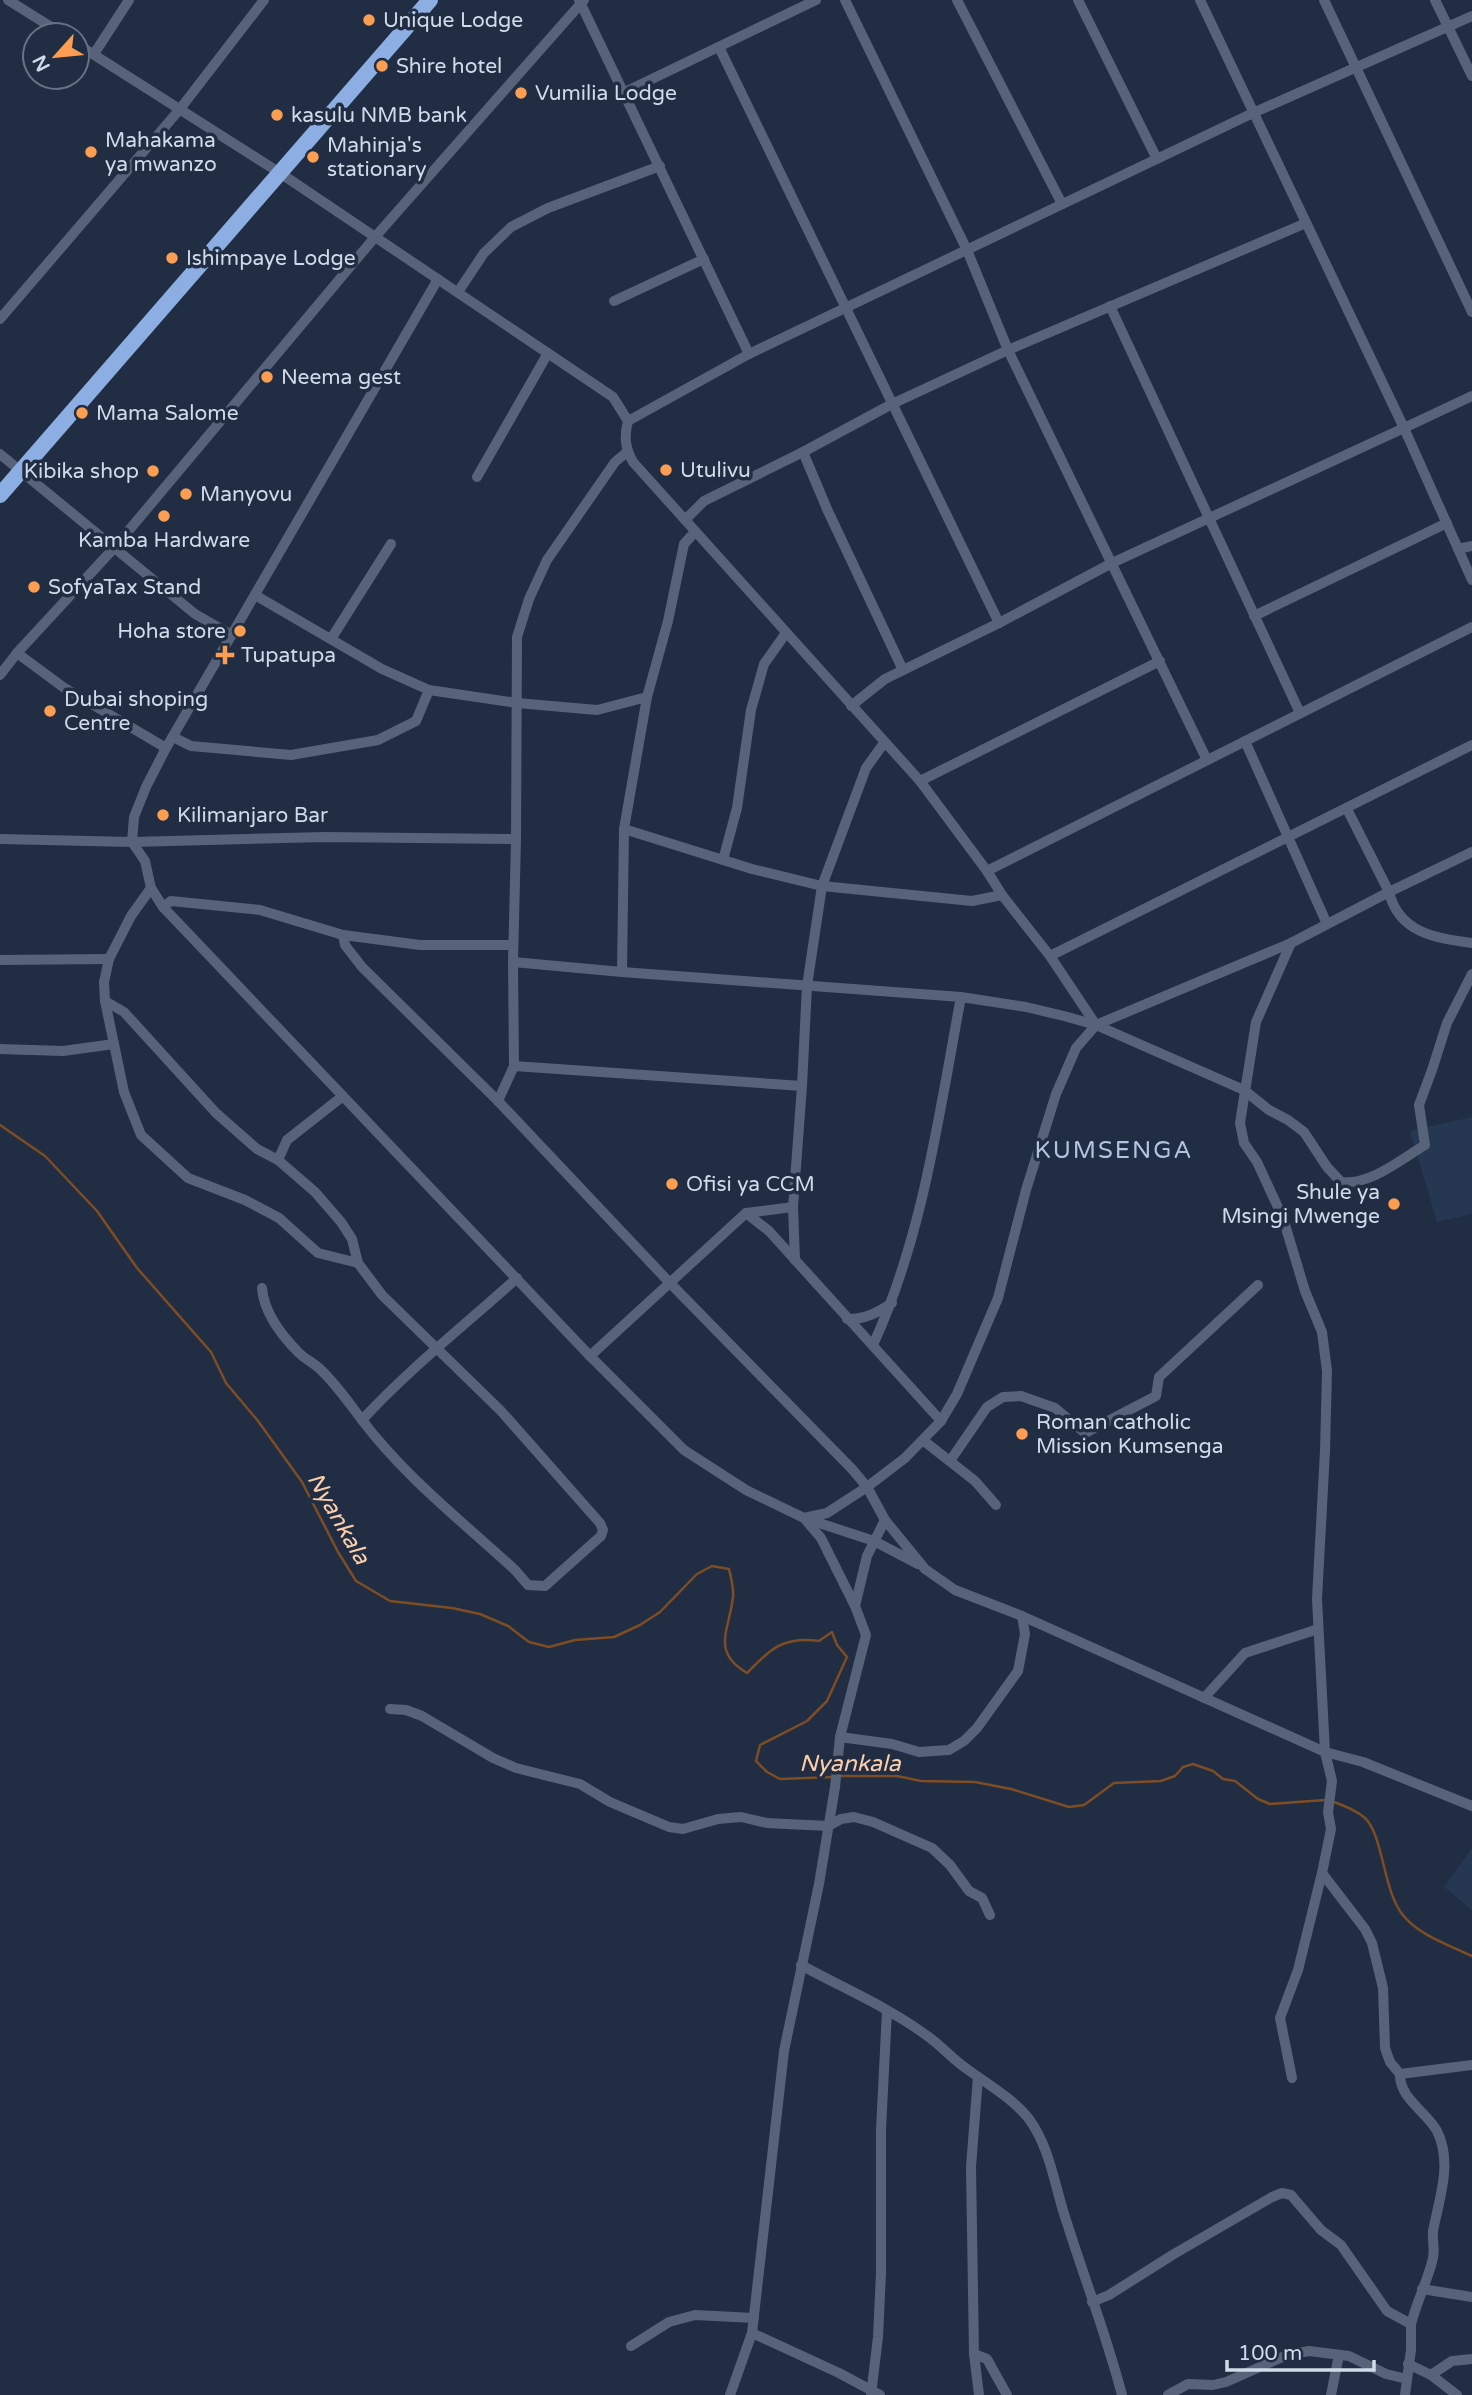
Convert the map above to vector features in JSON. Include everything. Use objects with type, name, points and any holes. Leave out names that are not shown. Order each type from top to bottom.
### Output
[{"type":"highway","points":[[0,495],[430,0]]},
{"type":"street","points":[[8,0],[42,21]]},
{"type":"street","points":[[129,0],[93,54],[280,173],[613,397],[628,421],[625,435],[627,452],[633,461],[920,781],[1002,895],[1050,956],[1096,1025]]},
{"type":"street","points":[[0,319],[180,109],[264,0]]},
{"type":"street","points":[[845,0],[967,250],[1008,350],[1207,760]]},
{"type":"street","points":[[957,0],[1062,204]]},
{"type":"street","points":[[1078,0],[1157,159]]},
{"type":"street","points":[[1200,0],[1405,428],[1472,580]]},
{"type":"street","points":[[1324,0],[1472,312]]},
{"type":"street","points":[[1435,0],[1472,76]]},
{"type":"street","points":[[0,675],[114,548],[375,237],[581,1],[749,354]]},
{"type":"street","points":[[625,92],[814,1]]},
{"type":"street","points":[[628,421],[749,354],[1254,113],[1472,16]]},
{"type":"street","points":[[719,47],[999,623]]},
{"type":"street","points":[[458,292],[484,253],[511,227],[548,208],[660,166]]},
{"type":"street","points":[[685,520],[704,501],[803,453],[892,404],[1008,350],[1306,223]]},
{"type":"street","points":[[614,301],[704,259]]},
{"type":"street","points":[[438,279],[169,742],[146,787],[134,817],[132,842],[145,862],[152,888],[163,907],[590,1356],[684,1450],[746,1490],[804,1518],[874,1541],[925,1569],[955,1591],[1022,1616],[1325,1752],[1363,1762],[1472,1806]]},
{"type":"street","points":[[1110,306],[1300,713]]},
{"type":"street","points":[[477,477],[548,353]]},
{"type":"street","points":[[851,706],[885,679],[1112,563],[1472,396]]},
{"type":"street","points":[[498,1101],[514,1066],[517,637],[547,560],[615,462],[627,452]]},
{"type":"street","points":[[803,453],[903,670]]},
{"type":"street","points":[[0,454],[195,614],[232,635]]},
{"type":"street","points":[[1254,616],[1447,523]]},
{"type":"street","points":[[622,972],[624,829],[647,697],[668,621],[684,544],[695,531]]},
{"type":"street","points":[[331,639],[391,544]]},
{"type":"street","points":[[1458,549],[1472,546]]},
{"type":"street","points":[[255,595],[382,669],[429,691],[597,710],[647,697]]},
{"type":"street","points":[[987,871],[1472,627]]},
{"type":"street","points":[[723,860],[737,808],[751,710],[764,664],[786,633]]},
{"type":"street","points":[[17,653],[63,687],[169,742],[191,746],[291,755],[378,740],[416,721],[429,691]]},
{"type":"street","points":[[920,781],[1160,661]]},
{"type":"street","points":[[1245,741],[1327,924]]},
{"type":"street","points":[[795,1260],[793,1206],[803,1086],[807,986],[822,886],[866,768],[884,743]]},
{"type":"street","points":[[1050,956],[1472,745]]},
{"type":"street","points":[[1348,809],[1401,920],[1418,930],[1444,939],[1472,943]]},
{"type":"street","points":[[624,829],[723,860],[822,886],[972,901],[1002,895]]},
{"type":"street","points":[[0,839],[132,842],[324,837],[516,839]]},
{"type":"street","points":[[804,1518],[827,1513],[867,1487],[924,1441],[942,1421],[957,1394],[998,1298],[1026,1190],[1056,1094],[1076,1048],[1096,1025],[1291,943],[1472,852]]},
{"type":"street","points":[[152,888],[131,916],[109,959],[104,982],[105,1001],[124,1092],[141,1135],[188,1178],[245,1200],[279,1218],[318,1252],[358,1263]]},
{"type":"street","points":[[163,907],[171,901],[260,910],[342,935],[420,945],[513,945]]},
{"type":"street","points":[[342,935],[345,945],[362,967],[498,1101],[867,1487],[885,1520],[925,1569]]},
{"type":"street","points":[[1291,943],[1256,1022],[1240,1123],[1244,1143],[1257,1161],[1283,1218],[1304,1291],[1322,1332],[1327,1371],[1317,1599],[1325,1752],[1332,1781],[1328,1812],[1331,1829],[1298,1969],[1280,2018],[1292,2078]]},
{"type":"street","points":[[0,960],[109,959]]},
{"type":"street","points":[[513,962],[961,997],[1026,1007],[1096,1025],[1244,1090],[1304,1132],[1327,1167],[1341,1182],[1355,1183],[1382,1171],[1425,1145],[1419,1105],[1447,1023],[1472,974]]},
{"type":"street","points":[[873,1345],[892,1303],[925,1190],[961,997]]},
{"type":"street","points":[[105,1001],[124,1012],[216,1113],[257,1149],[278,1160],[315,1192],[352,1239],[358,1263],[382,1295],[501,1411],[600,1523],[603,1530],[601,1536],[545,1586],[528,1585],[430,1493],[376,1438],[325,1375],[298,1353],[267,1313],[262,1288]]},
{"type":"street","points":[[0,1049],[63,1051],[114,1044]]},
{"type":"street","points":[[514,1066],[803,1086]]},
{"type":"street","points":[[278,1160],[288,1140],[343,1096]]},
{"type":"street","points":[[590,1356],[746,1213],[793,1206]]},
{"type":"street","points":[[746,1213],[769,1231],[942,1421]]},
{"type":"street","points":[[362,1420],[380,1400],[517,1279]]},
{"type":"street","points":[[950,1461],[987,1407],[1003,1397],[1021,1396],[1055,1408],[1085,1433],[1156,1396],[1159,1377],[1258,1285]]},
{"type":"street","points":[[847,1319],[874,1315],[892,1303]]},
{"type":"street","points":[[924,1441],[975,1481],[996,1505]]},
{"type":"street","points":[[730,2395],[752,2333],[784,2051],[801,1965],[809,1940],[841,1737],[866,1635],[855,1606],[821,1538],[804,1518]]},
{"type":"street","points":[[855,1606],[867,1556],[885,1520]]},
{"type":"street","points":[[841,1737],[892,1744],[919,1752],[950,1750],[964,1741],[977,1728],[1018,1671],[1025,1634],[1022,1616]]},
{"type":"street","points":[[1205,1698],[1245,1653],[1318,1629]]},
{"type":"street","points":[[390,1709],[406,1710],[422,1716],[504,1763],[580,1784],[610,1802],[669,1827],[683,1829],[718,1819],[741,1817],[767,1823],[828,1825],[854,1817],[873,1822],[932,1848],[950,1865],[969,1891],[982,1898],[990,1914]]},
{"type":"street","points":[[1322,1873],[1365,1929],[1372,1943],[1375,1963],[1384,1988],[1385,2048],[1390,2062],[1400,2074],[1406,2092],[1437,2132],[1445,2155],[1438,2213],[1432,2234],[1435,2244],[1433,2259],[1411,2324],[1411,2350],[1405,2395]]},
{"type":"street","points":[[801,1965],[928,2035],[1028,2118],[1041,2141],[1054,2176],[1122,2395]]},
{"type":"street","points":[[752,2333],[839,2373],[874,2394],[881,2273],[881,2129],[887,2011]]},
{"type":"street","points":[[1400,2074],[1472,2065]]},
{"type":"street","points":[[978,2077],[971,2167],[974,2354],[979,2395]]},
{"type":"street","points":[[1092,2302],[1110,2295],[1174,2254],[1282,2193],[1291,2195],[1321,2230],[1341,2245],[1387,2311],[1411,2324]]},
{"type":"street","points":[[1422,2289],[1472,2297]]},
{"type":"street","points":[[631,2346],[669,2322],[695,2315],[754,2318]]},
{"type":"street","points":[[1168,2395],[1188,2384],[1213,2385],[1226,2382],[1296,2353],[1349,2356],[1386,2374],[1406,2379]]},
{"type":"street","points":[[974,2354],[987,2359],[1007,2395]]},
{"type":"street","points":[[1331,2395],[1339,2354]]},
{"type":"street","points":[[1431,2375],[1452,2361],[1472,2359]]},
{"type":"street","points":[[1408,2364],[1431,2375],[1457,2395]]},
{"type":"shaded area","points":[[1472,1117],[1472,1214],[1437,1222],[1410,1131]]},
{"type":"shaded area","points":[[1472,1848],[1472,1910],[1444,1887]]},
{"type":"waterway","name":"Nyankala","points":[[0,1125],[45,1156],[97,1211],[137,1268],[211,1352],[226,1383],[258,1421],[302,1482],[356,1581],[390,1601],[480,1614],[508,1626],[529,1642],[549,1647],[575,1640],[614,1637],[660,1612],[697,1574],[712,1566],[729,1569],[733,1594],[725,1640],[729,1657],[736,1665],[747,1673],[778,1646],[796,1641],[819,1641],[832,1632],[837,1645],[847,1657],[827,1701],[807,1721],[760,1745],[756,1761],[767,1772],[780,1779],[833,1777]]},
{"type":"waterway","name":"Nyankala","points":[[839,1776],[897,1776],[921,1781],[975,1782],[1011,1789],[1069,1807],[1084,1805],[1114,1783],[1161,1781],[1175,1776],[1183,1767],[1193,1764],[1213,1771],[1223,1779],[1235,1781],[1258,1799],[1270,1804],[1325,1800]]},
{"type":"waterway","name":"Nyankala","points":[[1331,1801],[1358,1813],[1371,1826],[1391,1891],[1402,1914],[1416,1928],[1434,1939],[1472,1956]]},
{"type":"place","name":"Unique Lodge","points":[[369,20]]},
{"type":"place","name":"Shire hotel","points":[[382,66]]},
{"type":"place","name":"Vumilia Lodge","points":[[521,93]]},
{"type":"place","name":"kasulu NMB bank","points":[[277,115]]},
{"type":"place","name":"Mahakama ya mwanzo","points":[[91,152]]},
{"type":"place","name":"Mahinja's stationary","points":[[313,157]]},
{"type":"place","name":"Ishimpaye Lodge","points":[[172,258]]},
{"type":"place","name":"Neema gest","points":[[267,377]]},
{"type":"place","name":"Mama Salome","points":[[82,413]]},
{"type":"place","name":"Utulivu","points":[[666,470]]},
{"type":"place","name":"Kibika shop","points":[[153,471]]},
{"type":"place","name":"Manyovu","points":[[186,494]]},
{"type":"place","name":"Kamba Hardware","points":[[164,516]]},
{"type":"place","name":"SofyaTax Stand","points":[[34,587]]},
{"type":"place","name":"Hoha store","points":[[240,631]]},
{"type":"place","name":"Tupatupa","points":[[225,655]]},
{"type":"place","name":"Dubai shoping Centre","points":[[50,711]]},
{"type":"place","name":"Kilimanjaro Bar","points":[[163,815]]},
{"type":"place","name":"Ofisi ya CCM","points":[[672,1184]]},
{"type":"place","name":"Shule ya Msingi Mwenge","points":[[1394,1204]]},
{"type":"place","name":"Roman catholic Mission Kumsenga","points":[[1022,1434]]},
{"type":"district","name":"KUMSENGA","points":[[1114,1150]]}]
